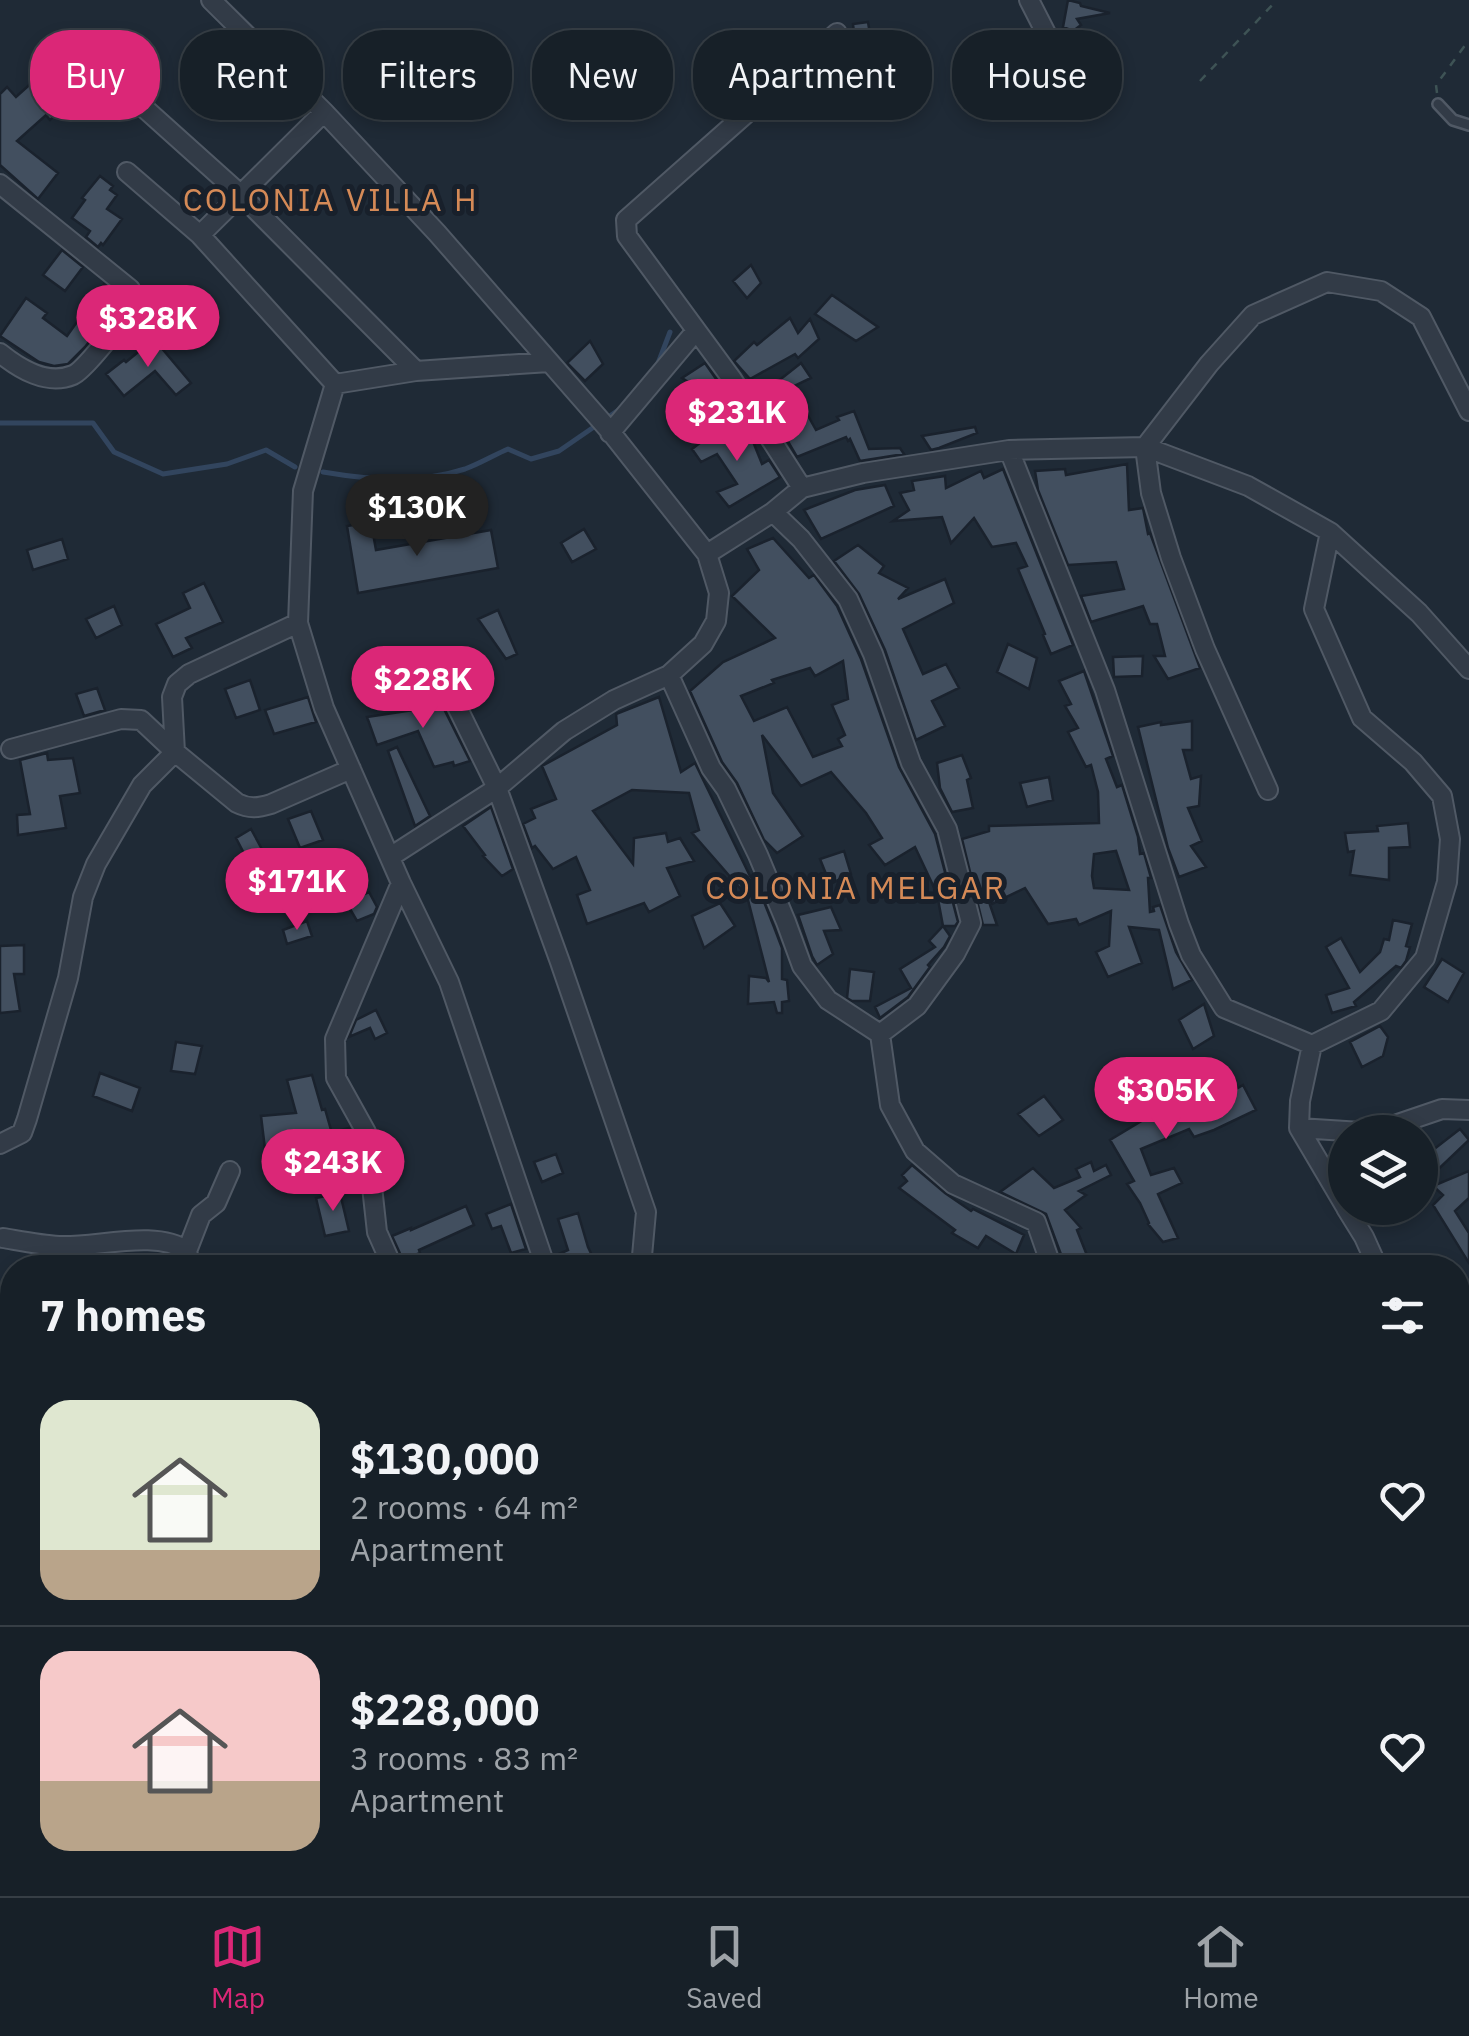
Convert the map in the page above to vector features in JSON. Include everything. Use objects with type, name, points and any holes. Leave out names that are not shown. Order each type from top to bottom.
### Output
[{"type":"street","points":[[211,0],[438,233],[594,413],[707,554],[719,593],[716,622],[702,644],[669,675],[614,700],[564,731],[497,788],[390,857]]},
{"type":"street","points":[[1029,0],[1044,30]]},
{"type":"street","points":[[200,235],[324,112]]},
{"type":"street","points":[[158,120],[240,194],[416,371]]},
{"type":"street","points":[[739,120],[626,220],[627,236],[732,379],[802,488]]},
{"type":"street","points":[[128,172],[200,235],[335,384]]},
{"type":"street","points":[[0,184],[130,289],[132,308],[76,374],[46,380],[0,353]]},
{"type":"street","points":[[1268,790],[1206,649],[1172,558],[1151,493],[1145,447],[1252,315],[1327,282],[1381,291],[1421,317],[1469,411]]},
{"type":"street","points":[[610,432],[695,332]]},
{"type":"street","points":[[335,384],[416,371],[550,362]]},
{"type":"street","points":[[335,384],[303,490],[298,623],[324,708],[449,982],[542,1255]]},
{"type":"street","points":[[707,554],[773,512],[802,488],[1009,450],[1145,447],[1248,486],[1330,532],[1419,613],[1469,669]]},
{"type":"street","points":[[1009,450],[1105,690],[1191,954],[1224,1008],[1312,1045],[1381,1012],[1425,958],[1447,882],[1450,839],[1442,796],[1413,762],[1362,718],[1314,609],[1330,532]]},
{"type":"street","points":[[773,512],[801,539],[848,600],[873,654],[911,763],[947,829],[971,923],[917,1006],[880,1034]]},
{"type":"street","points":[[0,1144],[22,1133],[27,1119],[96,864],[142,785],[175,752],[172,697],[177,684],[189,674],[298,623]]},
{"type":"street","points":[[436,664],[497,788],[560,962],[646,1212],[642,1255]]},
{"type":"street","points":[[669,675],[711,768],[726,789],[758,855],[802,966],[828,1000],[880,1034],[890,1106],[914,1151],[953,1184],[1036,1222],[1047,1255]]},
{"type":"street","points":[[10,749],[132,718],[141,720],[236,803],[259,808],[351,769]]},
{"type":"street","points":[[385,1255],[377,1232],[366,1132],[336,1078],[335,1040],[401,883]]},
{"type":"street","points":[[1312,1045],[1300,1100],[1299,1128],[1328,1176]]},
{"type":"street","points":[[1424,1115],[1442,1109],[1469,1110]]},
{"type":"street","points":[[1299,1128],[1328,1130]]},
{"type":"street","points":[[190,1255],[201,1215],[216,1203],[230,1171]]},
{"type":"street","points":[[1357,1225],[1372,1255]]},
{"type":"street","points":[[3,1238],[60,1246],[154,1241],[177,1244],[186,1255]]},
{"type":"lane","points":[[1438,104],[1453,120],[1469,125]]},
{"type":"path","points":[[1200,81],[1276,0]]},
{"type":"path","points":[[1438,104],[1436,86],[1469,40]]},
{"type":"building","points":[[1068,0],[1110,13],[1077,19],[1081,25],[1074,30],[1063,27]]},
{"type":"building","points":[[868,22],[869,30],[854,30],[853,24]]},
{"type":"building","points":[[30,84],[30,120],[40,120],[17,141],[58,173],[38,199],[0,165],[0,94],[7,87],[16,97]]},
{"type":"building","points":[[100,176],[113,186],[110,190],[117,195],[107,209],[122,219],[98,247],[86,237],[90,231],[72,218]]},
{"type":"building","points":[[62,250],[83,267],[65,291],[43,275]]},
{"type":"building","points":[[751,265],[761,283],[747,298],[733,281]]},
{"type":"building","points":[[104,284],[118,295],[119,304],[68,364],[39,362],[0,336],[26,298],[47,313],[43,318],[67,336]]},
{"type":"building","points":[[832,295],[878,327],[856,341],[815,314]]},
{"type":"building","points":[[790,318],[798,333],[810,319],[819,339],[798,358],[795,354],[750,379],[734,361]]},
{"type":"building","points":[[154,339],[191,383],[176,395],[155,371],[124,396],[106,374]]},
{"type":"building","points":[[590,341],[603,364],[585,381],[567,363]]},
{"type":"building","points":[[705,363],[723,389],[711,400],[682,378]]},
{"type":"building","points":[[801,363],[811,378],[792,387],[816,430],[854,411],[869,449],[900,448],[904,454],[860,461],[846,437],[797,457],[758,397]]},
{"type":"building","points":[[727,422],[740,447],[752,439],[762,464],[769,460],[780,477],[729,507],[717,492],[737,484],[717,454],[701,462],[692,449]]},
{"type":"building","points":[[975,427],[977,433],[931,450],[922,436]]},
{"type":"building","points":[[1127,464],[1129,510],[1143,508],[1148,534],[1200,668],[1168,679],[1154,656],[1165,656],[1157,624],[1150,624],[1143,606],[1091,622],[1081,596],[1124,589],[1116,562],[1068,565],[1038,490],[1035,471],[1065,469],[1066,475]]},
{"type":"building","points":[[1003,469],[1073,645],[1051,654],[1018,569],[1027,566],[1016,543],[992,547],[974,518],[951,543],[942,517],[893,521],[909,510],[900,493],[914,490],[912,481],[945,476],[946,488],[981,471],[984,478]]},
{"type":"building","points":[[885,485],[894,506],[821,539],[804,510],[855,490]]},
{"type":"building","points":[[371,522],[376,550],[491,530],[498,568],[358,593],[347,526]]},
{"type":"building","points":[[584,529],[596,549],[572,562],[561,543]]},
{"type":"building","points":[[773,538],[809,578],[814,575],[837,606],[861,659],[899,767],[935,834],[958,922],[955,926],[943,926],[937,894],[915,847],[885,865],[869,845],[882,838],[831,772],[801,786],[762,735],[773,793],[803,836],[777,853],[764,840],[690,691],[723,662],[775,638],[732,596],[759,570],[747,549]],"holes":[[[843,661],[848,699],[832,705],[845,735],[838,739],[842,746],[813,757],[787,707],[754,721],[741,696],[774,683],[772,680],[810,668],[815,676]]]},
{"type":"building","points":[[62,539],[68,559],[33,570],[27,550]]},
{"type":"building","points":[[858,545],[884,566],[879,573],[908,588],[898,599],[945,579],[954,603],[903,629],[923,674],[946,664],[959,688],[932,701],[945,726],[916,740],[885,650],[859,594],[834,561]]},
{"type":"building","points":[[204,583],[223,622],[186,638],[192,648],[173,657],[156,624],[190,608],[183,593]]},
{"type":"building","points":[[114,606],[122,625],[96,638],[86,619]]},
{"type":"building","points":[[498,610],[517,654],[506,659],[478,619]]},
{"type":"building","points":[[1008,644],[1037,658],[1029,689],[997,672]]},
{"type":"building","points":[[381,656],[389,682],[362,698],[354,675]]},
{"type":"building","points":[[1143,656],[1142,676],[1114,677],[1113,657]]},
{"type":"building","points":[[1084,671],[1113,756],[1106,759],[1117,787],[1122,785],[1140,854],[1144,853],[1151,878],[1150,912],[1160,905],[1176,952],[1192,980],[1173,989],[1159,930],[1129,927],[1142,963],[1108,977],[1096,952],[1109,946],[1111,911],[1079,925],[1076,919],[1048,924],[1025,888],[990,905],[997,925],[983,925],[962,839],[989,831],[989,826],[1099,823],[1098,792],[1091,765],[1086,767],[1068,732],[1078,728],[1065,706],[1071,704],[1059,681]],"holes":[[[1116,851],[1129,890],[1094,888],[1094,854]]]},
{"type":"building","points":[[250,680],[260,710],[236,718],[225,689]]},
{"type":"building","points":[[97,688],[105,710],[84,716],[76,694]]},
{"type":"building","points":[[437,695],[470,761],[434,767],[418,731],[377,745],[367,717],[420,709],[416,701]]},
{"type":"building","points":[[308,697],[316,722],[274,734],[265,710]]},
{"type":"building","points":[[659,697],[681,772],[695,763],[756,882],[774,927],[782,948],[782,979],[787,980],[789,1001],[782,1002],[782,1013],[777,1013],[774,1002],[748,1004],[749,976],[769,982],[747,896],[692,833],[699,830],[689,793],[632,790],[593,811],[633,864],[634,838],[666,833],[668,842],[680,838],[694,861],[667,868],[680,896],[649,912],[644,903],[587,924],[577,895],[590,890],[576,857],[553,869],[535,846],[532,848],[523,824],[535,818],[531,809],[556,799],[542,766],[617,725],[616,714]]},
{"type":"building","points":[[1192,721],[1192,750],[1183,750],[1191,779],[1201,776],[1199,806],[1188,808],[1202,841],[1191,846],[1206,867],[1179,877],[1138,727]]},
{"type":"building","points":[[397,747],[430,816],[415,826],[388,751]]},
{"type":"building","points":[[47,753],[48,760],[73,758],[80,793],[60,796],[66,828],[18,835],[17,815],[30,814],[20,760]]},
{"type":"building","points":[[962,755],[971,778],[967,780],[973,808],[952,812],[940,788],[937,763]]},
{"type":"building","points":[[1049,777],[1053,800],[1027,807],[1020,783]]},
{"type":"building","points":[[491,807],[513,869],[502,876],[463,826]]},
{"type":"building","points":[[311,811],[323,840],[300,848],[288,819]]},
{"type":"building","points":[[1408,823],[1410,847],[1389,848],[1389,880],[1350,875],[1354,851],[1348,852],[1345,833],[1378,831],[1377,826]]},
{"type":"building","points":[[251,829],[264,853],[249,863],[236,838]]},
{"type":"building","points":[[844,851],[851,874],[830,884],[820,859]]},
{"type":"building","points":[[369,892],[377,907],[374,914],[357,921],[346,902]]},
{"type":"building","points":[[720,903],[735,926],[704,948],[692,916]]},
{"type":"building","points":[[831,907],[841,930],[824,931],[833,954],[817,965],[798,915]]},
{"type":"building","points":[[1393,920],[1412,924],[1406,961],[1354,1002],[1356,1006],[1332,1013],[1326,995],[1349,988],[1326,947],[1341,938],[1360,972],[1380,952],[1384,939],[1389,940]]},
{"type":"building","points":[[307,921],[312,936],[287,944],[283,930]]},
{"type":"building","points":[[943,926],[950,936],[944,947],[908,997],[880,1018],[875,1007],[911,988],[900,969],[935,947],[929,941]]},
{"type":"building","points":[[24,945],[24,974],[14,974],[20,1011],[0,1013],[0,946]]},
{"type":"building","points":[[1442,959],[1464,973],[1448,1002],[1424,987]]},
{"type":"building","points":[[850,969],[874,972],[870,1001],[847,998]]},
{"type":"building","points":[[1204,1004],[1214,1036],[1193,1049],[1179,1020]]},
{"type":"building","points":[[376,1010],[387,1033],[375,1039],[370,1028],[349,1037],[356,1020]]},
{"type":"building","points":[[1380,1026],[1388,1037],[1383,1056],[1362,1067],[1350,1042]]},
{"type":"building","points":[[176,1042],[202,1046],[195,1074],[171,1071]]},
{"type":"building","points":[[1152,1064],[1164,1086],[1145,1095],[1161,1126],[1208,1106],[1243,1085],[1256,1110],[1194,1137],[1189,1129],[1141,1149],[1151,1175],[1174,1168],[1182,1183],[1158,1194],[1178,1238],[1163,1242],[1148,1224],[1127,1184],[1134,1181],[1110,1140],[1143,1120],[1121,1078]]},
{"type":"building","points":[[100,1073],[140,1088],[132,1111],[93,1096]]},
{"type":"building","points":[[312,1075],[331,1130],[287,1146],[265,1149],[261,1116],[296,1113],[287,1080]]},
{"type":"building","points":[[1044,1096],[1063,1120],[1039,1136],[1018,1114]]},
{"type":"building","points":[[349,1128],[354,1136],[358,1175],[334,1180],[322,1135]]},
{"type":"building","points":[[1460,1129],[1469,1140],[1438,1170],[1438,1146]]},
{"type":"building","points":[[556,1154],[563,1173],[542,1182],[534,1162]]},
{"type":"building","points":[[1091,1162],[1094,1171],[1106,1165],[1111,1175],[1079,1191],[1086,1195],[1065,1210],[1081,1228],[1077,1230],[1087,1255],[1061,1255],[1046,1214],[1000,1192],[1033,1168],[1054,1188],[1080,1177],[1076,1169]]},
{"type":"building","points":[[912,1165],[971,1211],[1024,1235],[1016,1254],[986,1236],[978,1248],[952,1233],[955,1230],[899,1188],[907,1181],[902,1175]]},
{"type":"building","points":[[1469,1171],[1469,1198],[1455,1211],[1469,1233],[1469,1255],[1464,1255],[1438,1213],[1438,1200],[1443,1195],[1438,1184]]},
{"type":"building","points":[[340,1193],[349,1231],[325,1236],[316,1198]]},
{"type":"building","points":[[511,1204],[526,1249],[511,1253],[501,1226],[492,1229],[486,1214]]},
{"type":"building","points":[[466,1206],[474,1225],[415,1255],[401,1255],[392,1236]]},
{"type":"building","points":[[578,1213],[592,1255],[559,1255],[568,1250],[558,1219]]},
{"type":"waterway","points":[[657,366],[670,332]]},
{"type":"waterway","points":[[323,472],[412,479],[465,469],[508,449],[531,459],[559,451],[620,409]]},
{"type":"waterway","points":[[0,423],[93,423],[114,452],[163,474],[227,464],[266,450],[295,467]]},
{"type":"district","name":"COLONIA VILLA H","points":[[331,200]]},
{"type":"district","name":"COLONIA MELGAR","points":[[856,888]]}]
